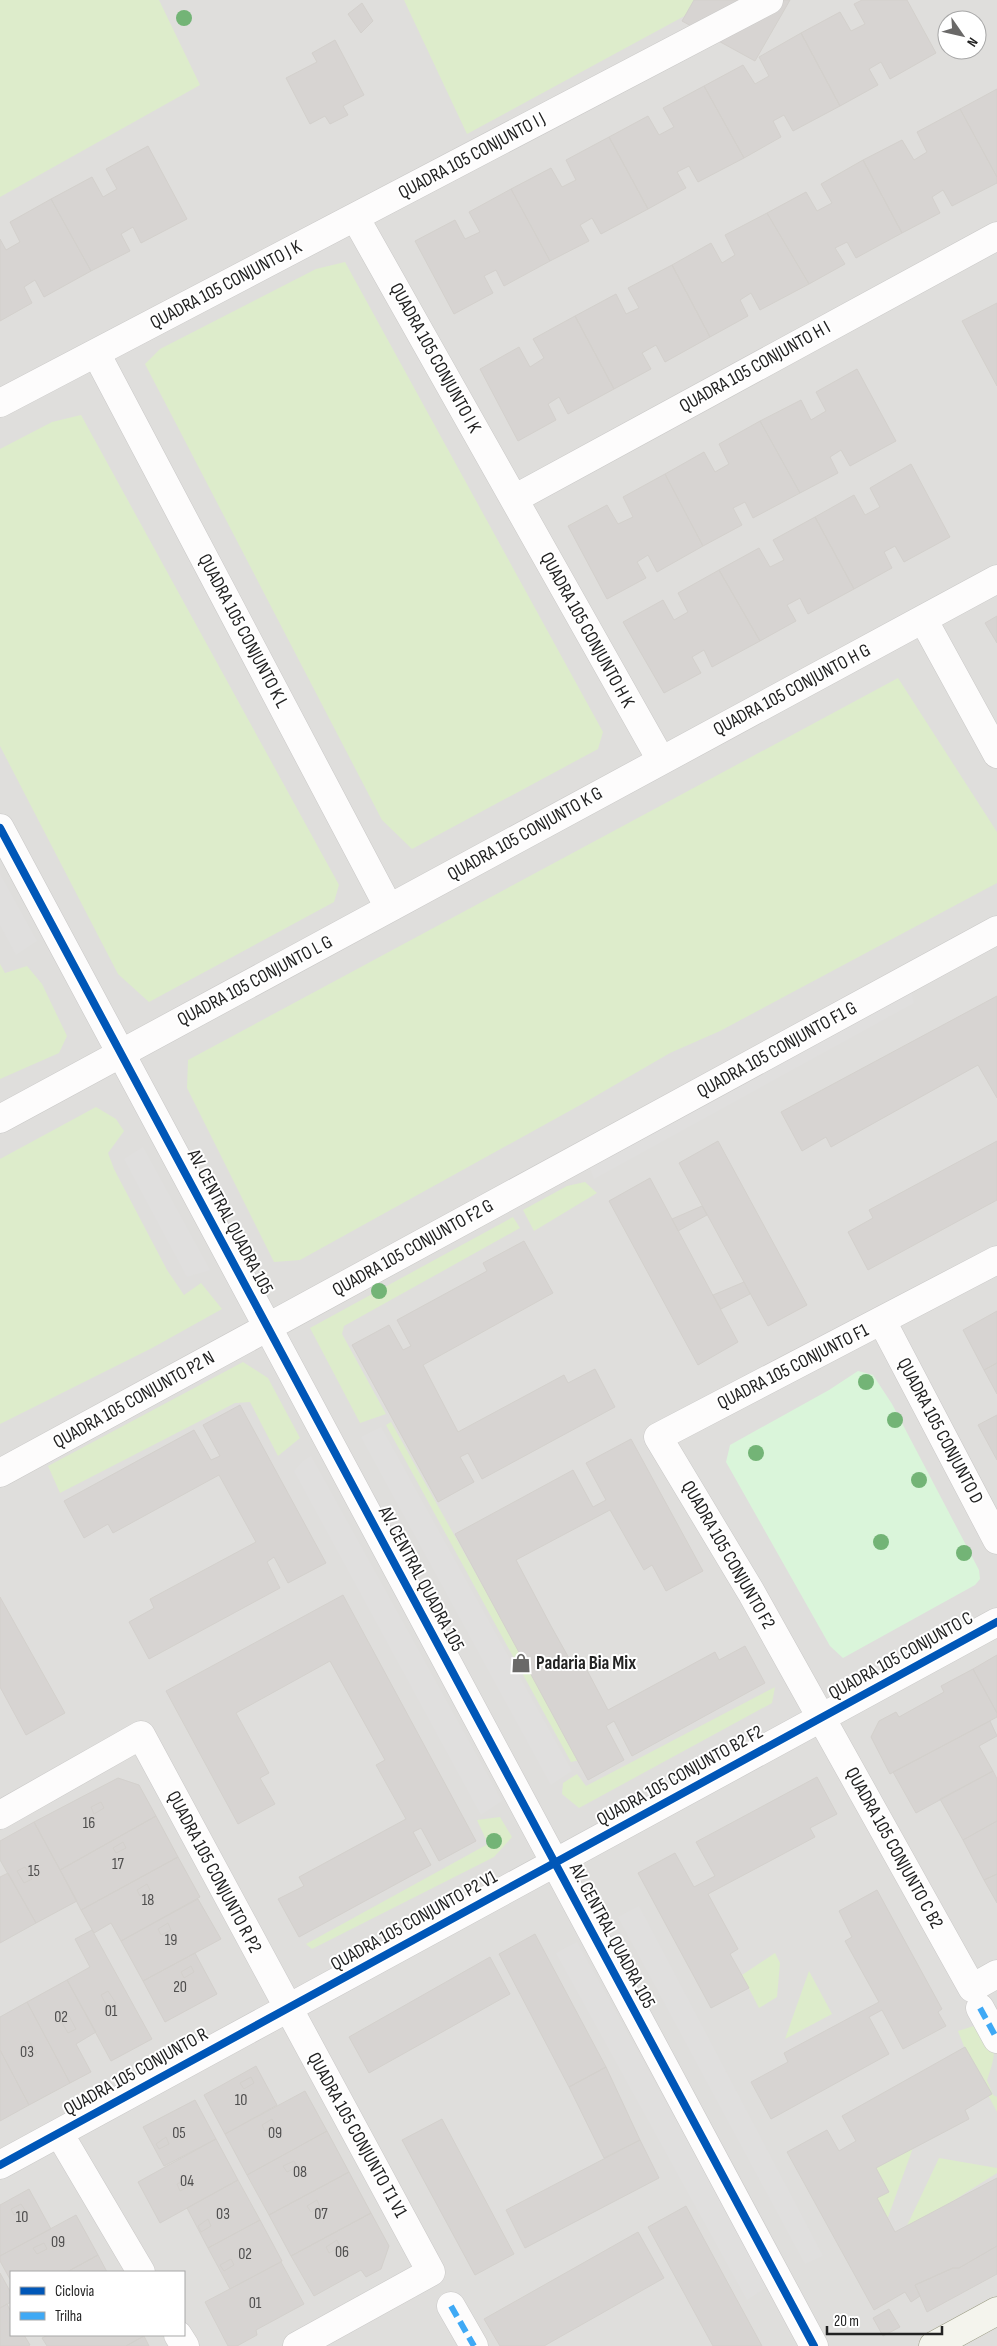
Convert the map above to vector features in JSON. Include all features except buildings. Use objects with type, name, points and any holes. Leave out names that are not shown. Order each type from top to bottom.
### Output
[{"type":"street","name":"QUADRA 105 CONJUNTO I J","points":[[356,217],[769,0]]},
{"type":"street","name":"QUADRA 105 CONJUNTO J K","points":[[0,404],[356,217]]},
{"type":"street","name":"QUADRA 105 CONJUNTO I K","points":[[356,217],[514,499]]},
{"type":"street","name":"QUADRA 105 CONJUNTO H I","points":[[514,499],[997,236]]},
{"type":"street","name":"QUADRA 105 CONJUNTO K L","points":[[96,353],[389,908]]},
{"type":"street","name":"QUADRA 105 CONJUNTO H K","points":[[514,499],[661,760]]},
{"type":"street","name":"QUADRA 105 CONJUNTO H G","points":[[661,760],[997,579]]},
{"type":"street","points":[[923,619],[997,754]]},
{"type":"street","name":"QUADRA 105 CONJUNTO K G","points":[[389,908],[661,760]]},
{"type":"street","name":"AV. CENTRAL QUADRA 105","points":[[0,828],[814,2346]]},
{"type":"street","name":"QUADRA 105 CONJUNTO L G","points":[[0,1119],[389,908]]},
{"type":"street","name":"QUADRA 105 CONJUNTO F1 G","points":[[558,1169],[997,930]]},
{"type":"street","name":"QUADRA 105 CONJUNTO F2 G","points":[[268,1327],[558,1169]]},
{"type":"street","name":"QUADRA 105 CONJUNTO F1","points":[[703,1412],[997,1260]]},
{"type":"street","name":"QUADRA 105 CONJUNTO D","points":[[882,1321],[997,1540]]},
{"type":"street","name":"QUADRA 105 CONJUNTO P2 N","points":[[0,1473],[268,1327]]},
{"type":"street","name":"QUADRA 105 CONJUNTO F2","points":[[703,1412],[658,1436],[751,1592],[821,1718]]},
{"type":"street","name":"QUADRA 105 CONJUNTO C","points":[[821,1718],[997,1622]]},
{"type":"street","name":"QUADRA 105 CONJUNTO B2 F2","points":[[555,1863],[821,1718]]},
{"type":"street","name":"QUADRA 105 CONJUNTO C B2","points":[[821,1718],[972,1988],[997,1974]]},
{"type":"street","name":"QUADRA 105 CONJUNTO R P2","points":[[0,1815],[141,1736],[288,2008]]},
{"type":"street","name":"QUADRA 105 CONJUNTO P2 V1","points":[[288,2008],[555,1863]]},
{"type":"street","name":"QUADRA 105 CONJUNTO R","points":[[0,2165],[288,2008]]},
{"type":"street","name":"QUADRA 105 CONJUNTO T1 V1","points":[[288,2008],[431,2272],[297,2346]]},
{"type":"street","points":[[980,2008],[997,2039]]},
{"type":"street","points":[[59,2133],[140,2271]]},
{"type":"street","points":[[451,2306],[474,2346]]},
{"type":"street","points":[[933,2346],[997,2311]]},
{"type":"shaded area","points":[[0,0],[997,0],[997,2346],[0,2346]]},
{"type":"shaded area","points":[[0,874],[37,941],[16,955],[0,925]]},
{"type":"shaded area","points":[[908,979],[914,1003],[594,1179],[587,1160]]},
{"type":"shaded area","points":[[143,1147],[210,1270],[187,1277],[124,1159]]},
{"type":"shaded area","points":[[381,1427],[572,1771],[551,1785],[361,1437]]},
{"type":"shaded area","points":[[311,1456],[502,1801],[481,1815],[294,1471],[303,1461]]},
{"type":"shaded area","points":[[639,1906],[823,2256],[805,2264],[618,1917]]},
{"type":"shaded area","points":[[577,1942],[768,2286],[747,2300],[556,1953]]},
{"type":"green space","points":[[0,0],[159,0],[200,85],[0,197]]},
{"type":"green space","points":[[404,0],[714,0],[467,134]]},
{"type":"green space","points":[[345,262],[603,732],[598,749],[412,849],[382,820],[145,364],[160,349],[316,269]]},
{"type":"green space","points":[[81,415],[339,885],[334,902],[149,1002],[118,974],[0,746],[0,449],[52,422]]},
{"type":"green space","points":[[898,678],[997,832],[997,883],[720,1031],[670,1053],[582,1104],[300,1260],[274,1262],[187,1088],[188,1060]]},
{"type":"green space","points":[[0,964],[5,973],[27,966],[42,984],[67,1036],[59,1053],[0,1079]]},
{"type":"green space","points":[[96,1107],[116,1119],[124,1131],[108,1153],[114,1169],[167,1270],[184,1295],[201,1283],[222,1309],[152,1348],[0,1424],[0,1159]]},
{"type":"green space","points":[[585,1182],[597,1193],[534,1231],[523,1210],[567,1186]]},
{"type":"green space","points":[[513,1217],[520,1228],[344,1326],[342,1334],[386,1414],[360,1423],[310,1328]]},
{"type":"green space","points":[[243,1362],[268,1378],[300,1438],[278,1456],[250,1402],[235,1403],[60,1493],[48,1466]]},
{"type":"green space","points":[[858,1371],[873,1375],[892,1404],[979,1570],[980,1579],[975,1585],[843,1658],[830,1646],[726,1462],[730,1445],[829,1390]]},
{"type":"green space","points":[[391,1422],[580,1760],[571,1762],[386,1425]]},
{"type":"green space","points":[[775,1687],[772,1703],[579,1808],[562,1794],[563,1783],[577,1774],[586,1786]]},
{"type":"green space","points":[[500,1817],[512,1837],[494,1857],[312,1949],[306,1944],[488,1844],[477,1820]]},
{"type":"green space","points":[[775,1953],[780,1963],[777,1997],[759,2008],[742,1975]]},
{"type":"green space","points":[[809,1971],[832,2014],[785,2039]]},
{"type":"green space","points":[[983,2023],[994,2051],[987,2080],[993,2095],[997,2097],[997,2112],[969,2059],[958,2031]]},
{"type":"green space","points":[[914,2145],[887,2220],[855,2176]]},
{"type":"green space","points":[[939,2158],[997,2168],[997,2173],[904,2232]]},
{"type":"marked path","points":[[980,2008],[997,2039]]},
{"type":"marked path","points":[[451,2306],[474,2346]]},
{"type":"cycle path","points":[[0,828],[814,2346]]},
{"type":"cycle path","points":[[0,2165],[997,1622]]},
{"type":"place","name":"Padaria Bia Mix","points":[[521,1663]]}]
